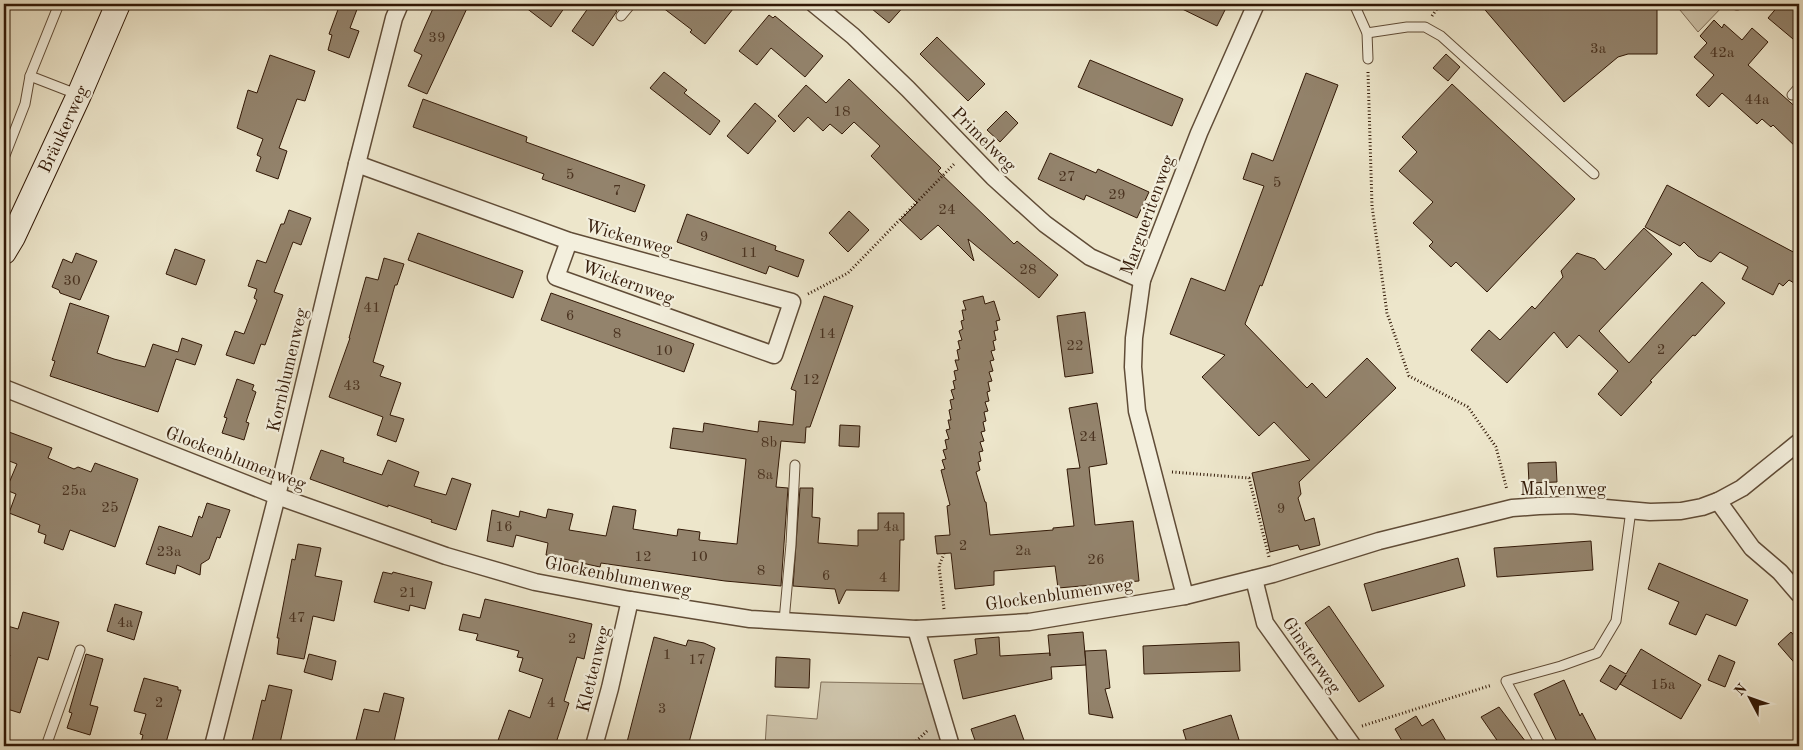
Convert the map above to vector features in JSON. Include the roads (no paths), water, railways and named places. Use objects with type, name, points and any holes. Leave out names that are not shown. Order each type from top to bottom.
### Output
[{"type":"main road","name":"Bräukerweg","points":[[4,252],[13,238],[79,95],[118,4]]},
{"type":"street","name":"Kornblumenweg","points":[[213,746],[277,496],[356,164],[394,18],[400,4]]},
{"type":"street","name":"Primelweg","points":[[814,4],[853,36],[908,89],[993,178],[1045,224],[1090,257],[1142,280]]},
{"type":"street","name":"Margueritenweg","points":[[1185,596],[1137,411],[1133,367],[1134,338],[1142,280],[1199,133],[1256,4]]},
{"type":"street","name":"Wickenweg","points":[[356,164],[569,240],[792,302],[774,355],[724,337]]},
{"type":"street","name":"Wickernweg","points":[[569,240],[556,277],[724,337]]},
{"type":"street","name":"Glockenblumenweg","points":[[4,388],[277,496],[446,556],[535,582],[630,600],[750,619],[916,629],[1029,622],[1185,596],[1254,579]]},
{"type":"street","name":"Malvenweg","points":[[1254,579],[1380,541],[1512,508],[1571,505],[1650,512],[1681,511],[1702,507],[1742,488],[1799,442]]},
{"type":"street","points":[[1718,501],[1752,548],[1780,572],[1799,594]]},
{"type":"street","name":"Ginsterweg","points":[[1254,579],[1265,623],[1352,746]]},
{"type":"street","name":"Klettenweg","points":[[594,746],[610,688],[630,600]]},
{"type":"street","points":[[916,629],[951,746]]},
{"type":"lane","points":[[4,158],[25,104],[30,76],[58,4]]},
{"type":"lane","points":[[621,16],[631,4]]},
{"type":"lane","points":[[1354,4],[1367,33],[1368,59]]},
{"type":"lane","points":[[1367,33],[1407,26],[1425,26],[1440,36],[1594,174]]},
{"type":"lane","points":[[30,76],[79,95]]},
{"type":"lane","points":[[1792,95],[1799,87]]},
{"type":"lane","points":[[784,621],[791,544],[795,465]]},
{"type":"lane","points":[[1541,746],[1506,681],[1561,666],[1597,653],[1616,620],[1631,510]]},
{"type":"lane","points":[[46,746],[80,650]]}]
